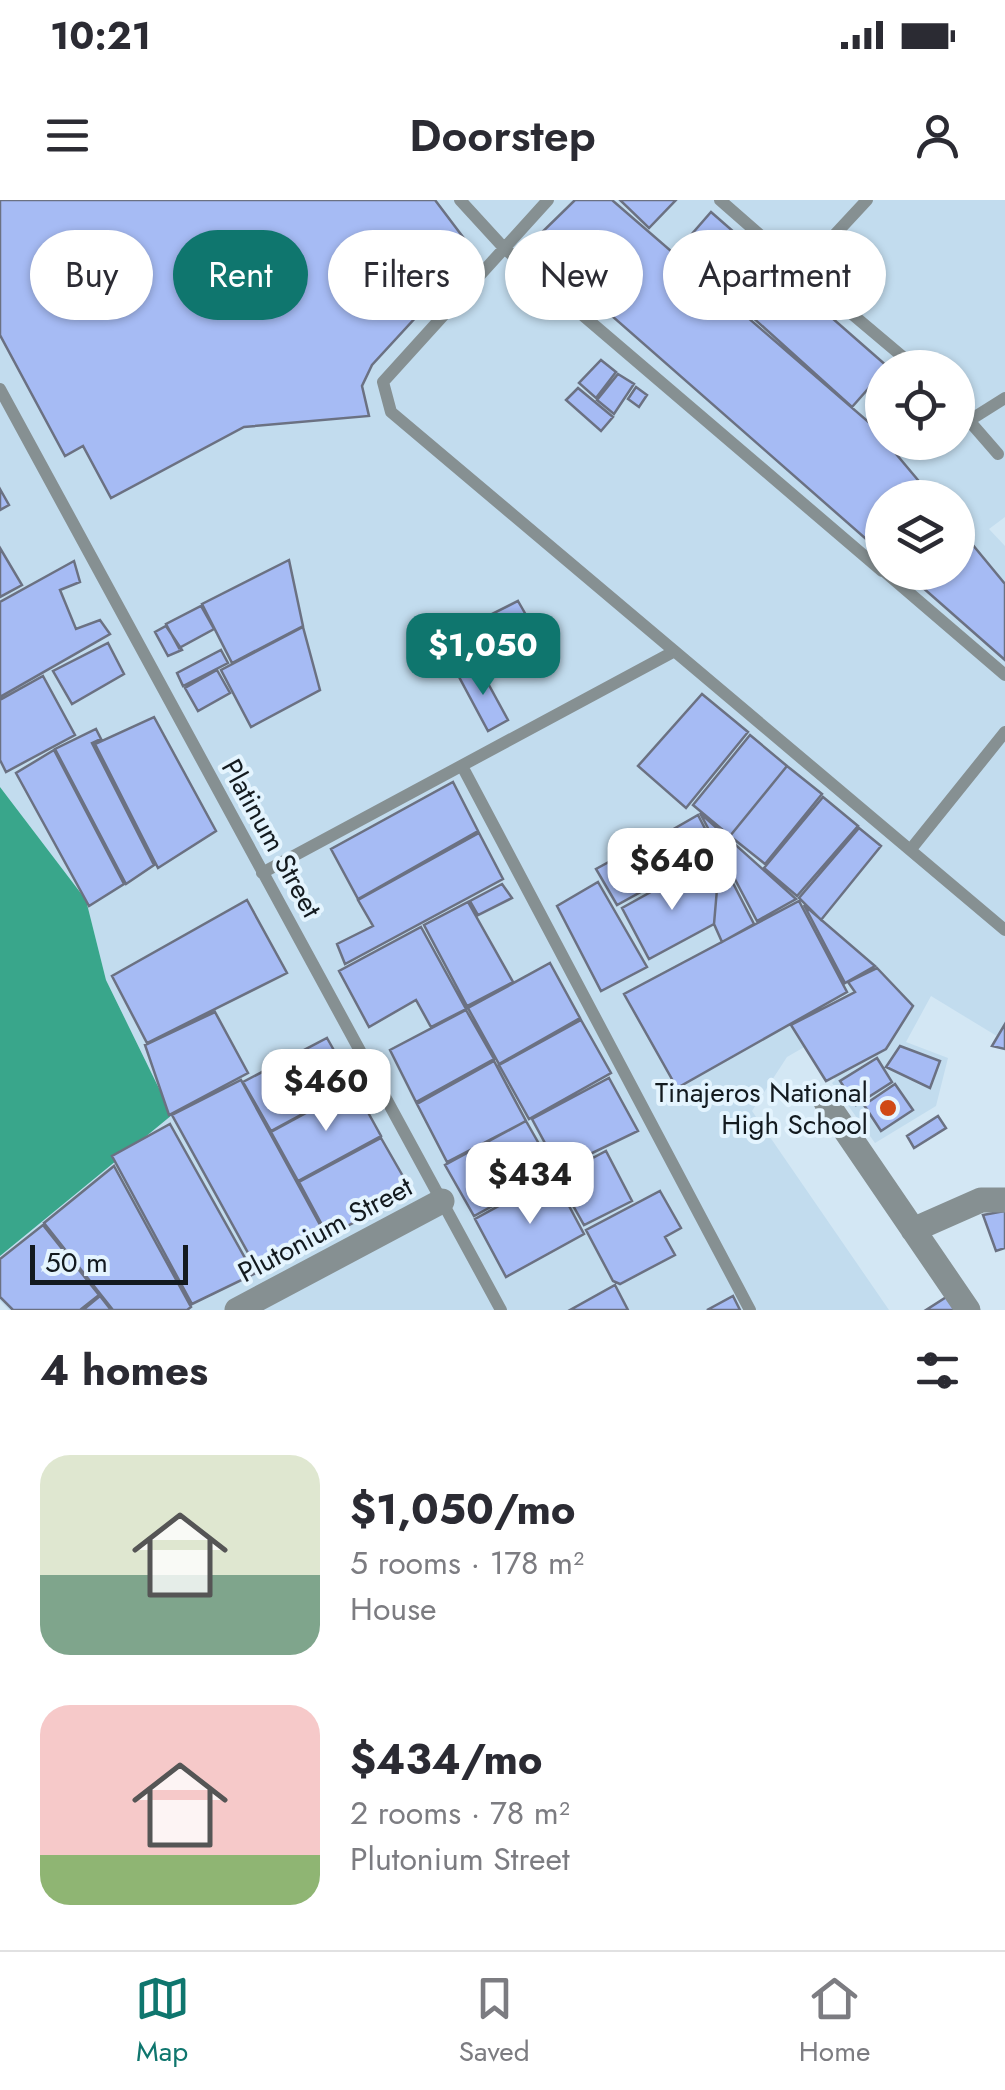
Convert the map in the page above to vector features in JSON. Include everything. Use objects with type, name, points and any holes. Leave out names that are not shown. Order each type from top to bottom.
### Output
[{"type":"street","points":[[826,1102],[968,1310]]},
{"type":"street","points":[[914,1230],[980,1200],[1005,1200]]},
{"type":"street","name":"Plutonium Street","points":[[237,1310],[442,1201]]},
{"type":"lane","points":[[460,200],[504,248],[865,556]]},
{"type":"lane","points":[[548,200],[383,382],[391,412],[1005,930]]},
{"type":"lane","points":[[720,200],[754,230]]},
{"type":"lane","points":[[839,230],[867,200]]},
{"type":"lane","points":[[859,320],[895,350]]},
{"type":"lane","name":"Platinum Street","points":[[0,389],[501,1310]]},
{"type":"lane","points":[[975,417],[1005,398]]},
{"type":"lane","points":[[975,426],[998,454]]},
{"type":"lane","points":[[905,590],[1005,675]]},
{"type":"lane","points":[[262,872],[673,652]]},
{"type":"lane","points":[[912,848],[1005,732]]},
{"type":"lane","points":[[462,766],[750,1310]]},
{"type":"shaded area","points":[[0,200],[1005,200],[1005,517],[989,529],[1005,546],[1005,1041],[931,996],[906,1042],[948,1058],[936,1106],[875,1143],[832,1083],[835,1080],[813,1042],[787,1057],[752,1111],[889,1310],[9,1310],[0,1301],[0,1256],[172,1115],[106,980],[86,900],[0,787]]},
{"type":"shaded area","points":[[0,787],[86,900],[106,980],[172,1115],[0,1256]]},
{"type":"building","points":[[0,200],[435,200],[458,230],[328,230],[328,320],[413,320],[372,365],[362,386],[369,416],[244,427],[111,498],[83,446],[65,456],[0,335]]},
{"type":"building","points":[[575,200],[612,200],[663,244],[663,320],[751,320],[865,419],[865,460],[901,460],[918,480],[865,480],[865,538],[617,320],[643,320],[643,230],[544,230]]},
{"type":"building","points":[[620,200],[676,200],[649,228]]},
{"type":"building","points":[[711,212],[732,230],[695,230]]},
{"type":"building","points":[[756,320],[834,320],[869,350],[865,350],[865,392],[852,407]]},
{"type":"building","points":[[601,360],[616,372],[596,398],[579,383]]},
{"type":"building","points":[[618,374],[634,384],[614,414],[597,400]]},
{"type":"building","points":[[636,387],[647,395],[639,407],[628,399]]},
{"type":"building","points":[[578,388],[613,417],[601,431],[566,400]]},
{"type":"building","points":[[0,489],[9,505],[0,510]]},
{"type":"building","points":[[0,548],[22,585],[0,597]]},
{"type":"building","points":[[975,548],[1005,584],[1005,660],[925,590],[975,590]]},
{"type":"building","points":[[289,560],[303,626],[232,663],[202,604]]},
{"type":"building","points":[[74,561],[80,582],[60,590],[76,629],[100,620],[110,634],[0,697],[0,602]]},
{"type":"building","points":[[518,601],[534,629],[457,670],[442,639]]},
{"type":"building","points":[[201,606],[214,629],[179,648],[166,624]]},
{"type":"building","points":[[166,626],[182,650],[168,656],[155,632]]},
{"type":"building","points":[[303,627],[320,690],[251,727],[221,670]]},
{"type":"building","points":[[108,643],[124,674],[72,704],[53,671]]},
{"type":"building","points":[[221,650],[228,663],[183,686],[177,673]]},
{"type":"building","points":[[478,665],[508,720],[488,731],[458,675]]},
{"type":"building","points":[[217,670],[230,693],[198,711],[185,688]]},
{"type":"building","points":[[43,676],[75,735],[6,772],[0,760],[0,700]]},
{"type":"building","points":[[702,694],[748,732],[686,808],[638,766]]},
{"type":"building","points":[[154,717],[216,831],[158,868],[95,744]]},
{"type":"building","points":[[96,729],[101,739],[92,743],[154,865],[126,884],[55,749]]},
{"type":"building","points":[[750,735],[787,766],[730,836],[693,805]]},
{"type":"building","points":[[54,750],[124,884],[89,906],[16,773]]},
{"type":"building","points":[[787,766],[822,794],[765,864],[730,836]]},
{"type":"building","points":[[453,782],[478,831],[358,899],[331,849]]},
{"type":"building","points":[[823,797],[858,826],[797,896],[764,868]]},
{"type":"building","points":[[700,813],[796,899],[757,921]]},
{"type":"building","points":[[698,815],[754,924],[722,942],[714,924],[717,889],[687,872],[665,834]]},
{"type":"building","points":[[859,828],[881,846],[821,920],[799,898]]},
{"type":"building","points":[[479,833],[503,879],[345,964],[337,944],[373,926],[358,900]]},
{"type":"building","points":[[660,834],[680,869],[649,885],[631,849]]},
{"type":"building","points":[[629,851],[648,888],[617,905],[596,869]]},
{"type":"building","points":[[687,872],[717,889],[714,924],[649,959],[622,908]]},
{"type":"building","points":[[598,882],[647,967],[601,991],[557,906]]},
{"type":"building","points":[[502,884],[512,898],[478,915],[470,901]]},
{"type":"building","points":[[247,900],[287,973],[147,1043],[112,976]]},
{"type":"building","points":[[799,901],[847,992],[677,1088],[624,994]]},
{"type":"building","points":[[468,902],[513,982],[467,1006],[424,925]]},
{"type":"building","points":[[804,905],[875,966],[845,983]]},
{"type":"building","points":[[421,927],[466,1009],[431,1027],[416,1000],[369,1027],[339,971]]},
{"type":"building","points":[[550,963],[580,1018],[499,1064],[468,1008]]},
{"type":"building","points":[[877,968],[913,1006],[886,1049],[826,1081],[791,1025],[855,992],[848,982]]},
{"type":"building","points":[[466,1010],[494,1059],[416,1102],[390,1050]]},
{"type":"building","points":[[215,1012],[248,1073],[169,1115],[145,1045]]},
{"type":"building","points":[[581,1020],[611,1073],[529,1119],[499,1065]]},
{"type":"building","points":[[1005,1024],[1005,1049],[992,1046]]},
{"type":"building","points":[[327,1038],[354,1086],[271,1131],[243,1082]]},
{"type":"building","points":[[900,1046],[940,1061],[930,1088],[886,1067]]},
{"type":"building","points":[[877,1058],[892,1082],[856,1105],[840,1081]]},
{"type":"building","points":[[494,1061],[526,1121],[447,1162],[417,1104]]},
{"type":"building","points":[[609,1078],[638,1131],[559,1169],[532,1119]]},
{"type":"building","points":[[241,1080],[325,1234],[258,1271],[172,1115]]},
{"type":"building","name":"Tinajeros National High School","points":[[895,1084],[913,1110],[881,1131],[864,1105]]},
{"type":"building","points":[[354,1087],[381,1136],[298,1181],[271,1132]]},
{"type":"building","points":[[938,1116],[946,1128],[914,1148],[907,1136]]},
{"type":"building","points":[[526,1121],[555,1172],[474,1216],[445,1165]]},
{"type":"building","points":[[170,1124],[254,1274],[192,1304],[112,1156]]},
{"type":"building","points":[[381,1138],[412,1192],[328,1236],[299,1182]]},
{"type":"building","points":[[606,1151],[632,1201],[584,1225],[557,1177]]},
{"type":"building","points":[[114,1166],[191,1307],[187,1310],[113,1310],[44,1223]]},
{"type":"building","points":[[553,1176],[584,1234],[506,1277],[475,1219]]},
{"type":"building","points":[[660,1191],[681,1228],[665,1237],[675,1255],[620,1284],[613,1281],[586,1230]]},
{"type":"building","points":[[1005,1211],[1005,1248],[996,1251],[983,1215]]},
{"type":"building","points":[[43,1225],[99,1295],[80,1310],[13,1310],[0,1297],[0,1259]]},
{"type":"building","points":[[615,1285],[628,1310],[570,1310]]},
{"type":"building","points":[[100,1296],[111,1310],[83,1310]]},
{"type":"building","points":[[733,1296],[740,1310],[707,1310]]},
{"type":"building","points":[[948,1296],[959,1310],[926,1310]]},
{"type":"place","name":"Tinajeros National High School","points":[[888,1108]]}]
